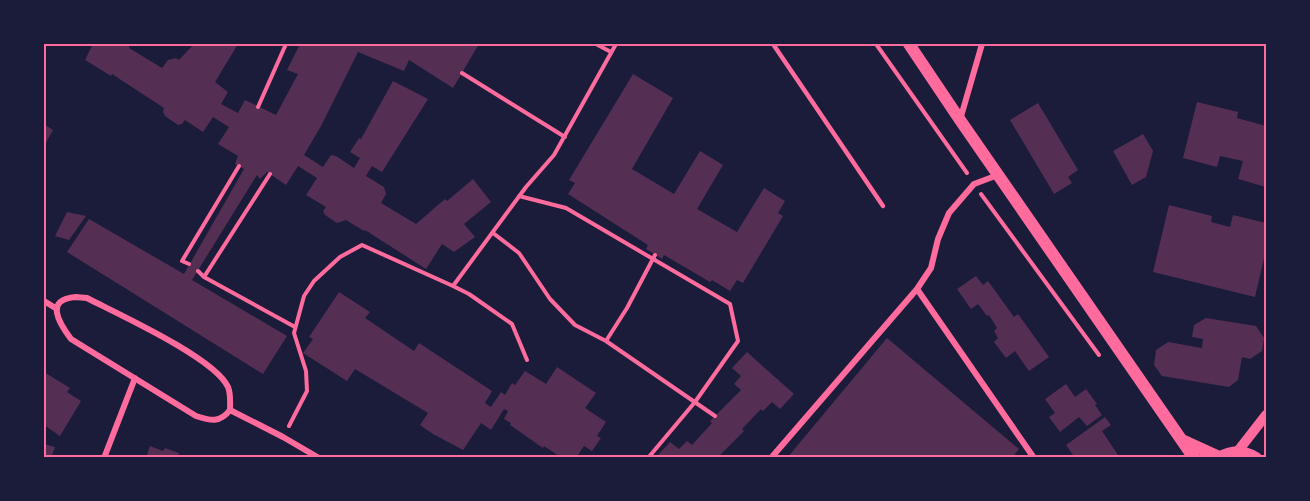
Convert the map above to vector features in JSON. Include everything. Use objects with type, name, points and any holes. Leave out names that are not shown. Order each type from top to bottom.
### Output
[{"type":"main road","points":[[909,44],[1194,458]]},
{"type":"main road","points":[[1183,440],[1219,457],[1238,451],[1256,458]]},
{"type":"street","points":[[960,120],[982,44]]},
{"type":"street","points":[[771,458],[917,289],[931,268],[938,239],[949,213],[974,184],[998,175]]},
{"type":"street","points":[[917,289],[1034,458]]},
{"type":"street","points":[[66,298],[87,298],[154,332],[205,363],[228,387],[230,410],[225,417],[213,422],[196,416],[135,378],[71,339],[58,319],[59,302],[66,298]]},
{"type":"street","points":[[44,301],[57,309]]},
{"type":"street","points":[[104,458],[135,378]]},
{"type":"street","points":[[230,410],[284,437],[319,458]]},
{"type":"street","points":[[1238,451],[1266,415]]},
{"type":"lane","points":[[773,44],[883,206]]},
{"type":"path","points":[[258,107],[286,44]]},
{"type":"path","points":[[596,44],[611,52]]},
{"type":"path","points":[[453,286],[565,137],[616,44]]},
{"type":"path","points":[[876,44],[974,184],[1101,358]]},
{"type":"path","points":[[462,73],[565,137]]},
{"type":"path","points":[[189,264],[182,261],[239,166]]},
{"type":"path","points":[[204,277],[270,174]]},
{"type":"path","points":[[519,196],[566,208],[652,261],[730,304],[738,341],[695,402],[648,458]]},
{"type":"path","points":[[493,233],[519,254],[550,299],[575,325],[606,341],[715,416]]},
{"type":"path","points":[[284,437],[307,391],[306,371],[294,333],[304,296],[314,281],[340,257],[363,245],[469,294],[512,324],[527,360]]},
{"type":"path","points":[[606,341],[627,308],[655,255]]},
{"type":"path","points":[[198,271],[204,277],[295,327]]},
{"type":"building","points":[[93,44],[130,44],[129,48],[162,68],[168,60],[176,58],[179,60],[194,44],[238,44],[215,82],[228,92],[221,104],[238,113],[245,100],[276,115],[298,74],[287,70],[300,44],[479,44],[453,88],[409,60],[404,71],[358,52],[304,155],[323,167],[331,155],[336,156],[354,168],[360,158],[350,152],[359,138],[361,139],[393,81],[428,99],[382,172],[372,166],[366,176],[384,187],[386,194],[381,203],[416,224],[473,179],[491,202],[464,224],[475,237],[454,252],[442,244],[426,269],[365,230],[346,220],[337,223],[325,215],[323,211],[326,207],[306,195],[317,178],[298,166],[286,185],[267,172],[260,179],[257,175],[192,280],[287,336],[263,374],[67,252],[89,219],[184,274],[244,169],[235,164],[238,156],[218,144],[229,127],[213,117],[203,132],[185,120],[178,125],[165,116],[164,108],[112,74],[111,76],[85,60]]},
{"type":"building","points":[[633,74],[673,98],[632,169],[674,194],[700,151],[723,165],[697,209],[737,232],[764,188],[785,201],[778,213],[783,216],[743,283],[737,280],[730,291],[664,255],[662,259],[646,249],[648,245],[568,194],[575,183],[569,180]]},
{"type":"building","points":[[1197,102],[1238,112],[1237,118],[1266,126],[1266,187],[1238,179],[1243,161],[1220,156],[1217,167],[1183,158]]},
{"type":"building","points":[[1038,103],[1078,170],[1068,177],[1072,183],[1054,194],[1010,120]]},
{"type":"building","points":[[44,124],[53,130],[44,146]]},
{"type":"building","points":[[1143,134],[1153,151],[1146,177],[1132,185],[1113,151]]},
{"type":"building","points":[[1169,205],[1212,216],[1211,222],[1230,227],[1233,215],[1266,223],[1266,250],[1255,297],[1153,272]]},
{"type":"building","points":[[67,212],[86,216],[69,240],[55,236]]},
{"type":"building","points":[[976,276],[983,285],[988,281],[1014,317],[1018,314],[1049,357],[1029,371],[1015,351],[1006,358],[994,342],[998,338],[994,331],[997,328],[989,315],[987,316],[978,304],[971,309],[957,289]]},
{"type":"building","points":[[339,292],[370,312],[365,318],[414,351],[419,343],[492,391],[485,403],[491,407],[501,392],[505,395],[512,383],[515,385],[525,371],[546,384],[557,367],[596,393],[585,408],[606,422],[597,436],[601,438],[592,451],[584,446],[576,458],[562,458],[510,425],[511,423],[504,419],[508,411],[504,409],[491,430],[481,423],[463,450],[433,434],[420,425],[428,413],[355,369],[347,381],[303,353],[313,339],[309,337]]},
{"type":"building","points":[[1206,318],[1256,326],[1264,338],[1262,351],[1250,359],[1242,357],[1238,380],[1229,387],[1162,376],[1154,365],[1156,350],[1168,342],[1202,348],[1203,339],[1192,337],[1194,325]]},
{"type":"building","points":[[887,338],[1019,449],[1012,458],[787,458]]},
{"type":"building","points":[[747,352],[794,394],[780,409],[772,402],[763,411],[761,409],[742,429],[744,431],[717,458],[660,458],[658,455],[670,442],[679,449],[687,441],[692,445],[712,423],[710,421],[741,390],[734,384],[741,376],[732,368]]},
{"type":"building","points":[[44,372],[70,388],[67,392],[81,401],[60,436],[44,425]]},
{"type":"building","points":[[1066,384],[1075,397],[1086,389],[1102,415],[1087,426],[1079,417],[1060,432],[1049,417],[1055,413],[1045,399]]},
{"type":"building","points":[[1105,417],[1111,425],[1102,431],[1120,458],[1075,458],[1066,445]]},
{"type":"building","points":[[44,444],[55,447],[51,458],[44,458]]},
{"type":"building","points":[[150,446],[163,451],[165,448],[179,453],[178,458],[146,458]]}]
